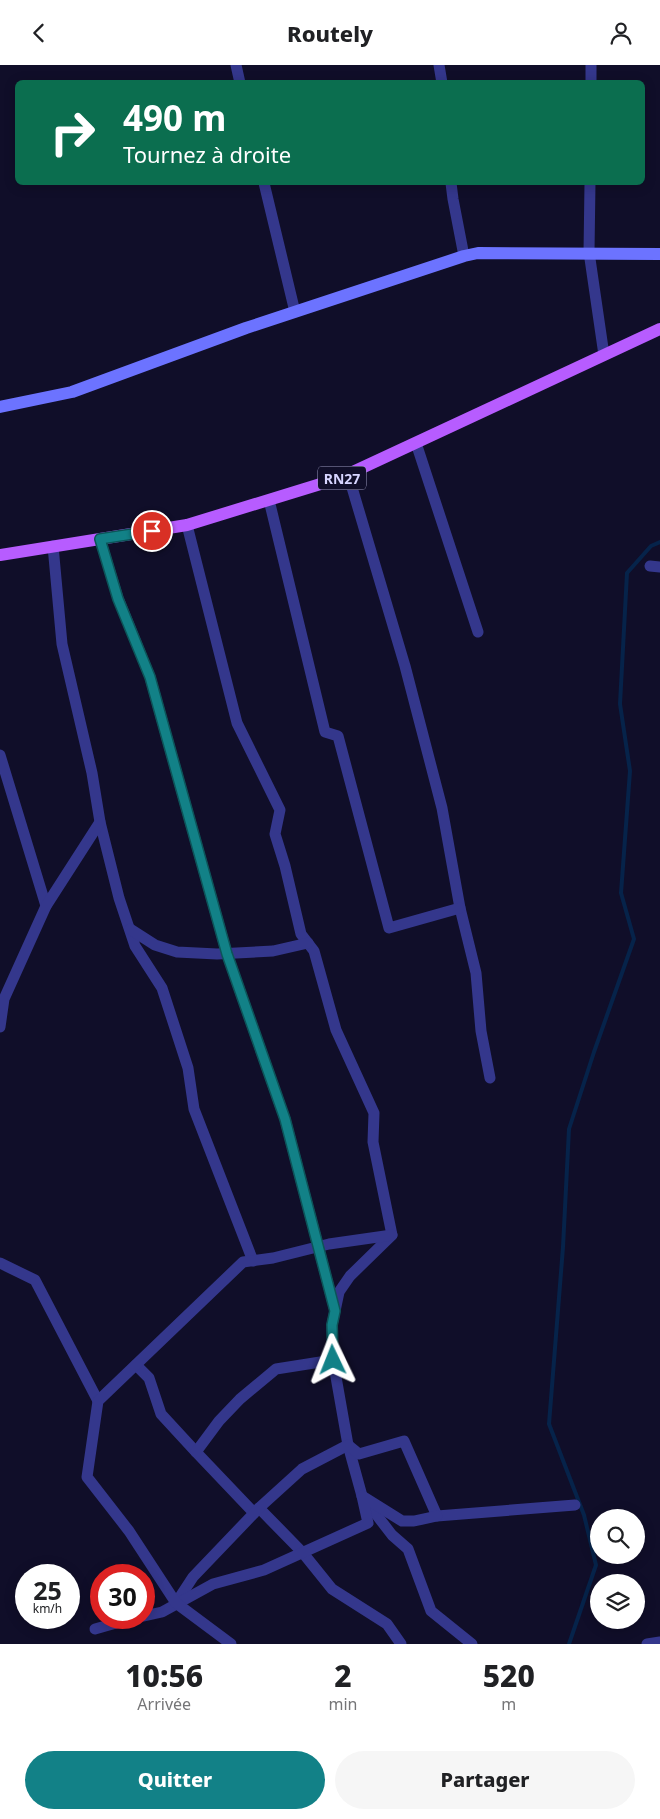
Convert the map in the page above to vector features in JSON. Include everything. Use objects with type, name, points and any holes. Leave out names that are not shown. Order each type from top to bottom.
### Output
[{"type":"main road","name":"RN27","points":[[0,555],[188,525],[348,475],[660,329]]},
{"type":"street","points":[[236,65],[239,80]]},
{"type":"street","points":[[439,65],[442,80]]},
{"type":"street","points":[[591,65],[591,80]]},
{"type":"street","points":[[264,185],[295,313]]},
{"type":"street","points":[[451,185],[464,255]]},
{"type":"street","points":[[590,185],[590,252],[604,355]]},
{"type":"street","points":[[0,407],[72,393],[246,328],[464,255],[478,253],[590,252],[660,254]]},
{"type":"street","points":[[416,443],[478,632]]},
{"type":"street","points":[[348,475],[405,666],[442,808],[460,908],[476,973],[481,1031],[490,1079]]},
{"type":"street","points":[[269,500],[325,732],[338,736],[389,927],[460,908]]},
{"type":"street","points":[[188,525],[237,723],[280,810],[276,834],[301,934],[314,951],[336,1030],[374,1113],[373,1142],[392,1235]]},
{"type":"street","points":[[100,539],[118,599],[150,677],[227,954],[285,1119],[335,1311]]},
{"type":"street","points":[[53,546],[62,644],[92,773],[100,822],[119,898],[135,946],[162,988],[188,1068],[194,1109],[253,1261]]},
{"type":"street","points":[[0,755],[46,906]]},
{"type":"street","points":[[0,1027],[4,999],[46,906],[100,822]]},
{"type":"street","points":[[130,929],[155,945],[177,952],[227,954],[273,951],[308,943]]},
{"type":"street","points":[[98,1401],[243,1262],[273,1258],[319,1246],[392,1235]]},
{"type":"street","points":[[155,1614],[162,1612],[214,1584],[264,1570],[368,1523],[348,1445],[333,1360],[332,1325],[339,1292],[350,1276],[392,1235]]},
{"type":"street","points":[[0,1263],[35,1280],[98,1401],[86,1477],[129,1531],[176,1603],[231,1644]]},
{"type":"street","points":[[196,1452],[240,1399],[276,1369],[333,1360]]},
{"type":"street","points":[[136,1365],[149,1378],[161,1414],[196,1452],[303,1553],[332,1589],[387,1624],[401,1644]]},
{"type":"street","points":[[348,1445],[359,1454],[404,1441],[437,1516]]},
{"type":"street","points":[[176,1603],[193,1577],[257,1511],[302,1469],[348,1445]]},
{"type":"street","points":[[362,1496],[402,1521],[414,1521],[437,1516],[575,1505]]},
{"type":"street","points":[[362,1496],[392,1535],[408,1549],[431,1611],[472,1644]]},
{"type":"street","points":[[647,1644],[660,1642]]},
{"type":"waterway","points":[[569,1644],[596,1565],[584,1515],[549,1424],[563,1247],[569,1129],[634,939],[621,893],[630,771],[620,704],[627,573],[651,546],[660,542]]},
{"type":"route","points":[[152,531],[100,539],[118,599],[150,677],[227,954],[285,1119],[335,1311],[332,1325],[333,1360]]}]
